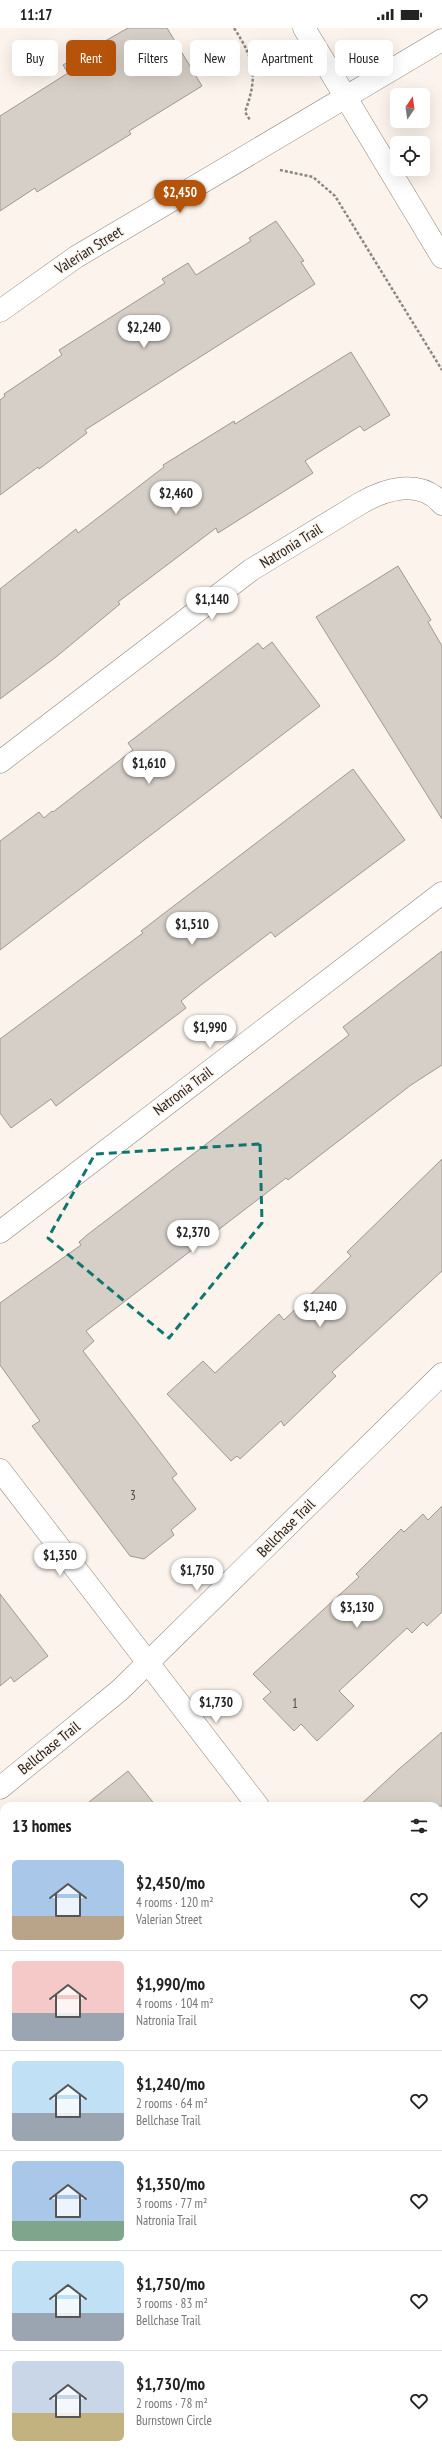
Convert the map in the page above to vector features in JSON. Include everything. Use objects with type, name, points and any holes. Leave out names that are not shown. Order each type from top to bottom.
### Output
[{"type":"street","points":[[304,28],[442,256]]},
{"type":"street","name":"Valerian Street","points":[[0,311],[76,257],[253,150],[347,98],[442,40]]},
{"type":"street","name":"Natronia Trail","points":[[0,762],[250,570],[361,503],[377,494],[396,488],[420,490],[442,504]]},
{"type":"street","name":"Natronia Trail","points":[[0,1232],[442,892]]},
{"type":"street","name":"Bellchase Trail","points":[[0,1788],[107,1701],[148,1663],[442,1374]]},
{"type":"street","points":[[0,1470],[255,1802]]},
{"type":"path","points":[[234,28],[244,44],[254,67],[252,94],[245,112]]},
{"type":"path","points":[[280,170],[314,177],[335,196],[442,370]]},
{"type":"highlighted area","points":[[260,1144],[262,1223],[169,1338],[48,1238],[95,1154]]},
{"type":"building","points":[[128,28],[167,28],[174,40],[124,40],[124,76],[182,76],[182,53],[190,66],[190,76],[196,76],[202,86],[129,131],[131,134],[37,192],[35,188],[0,211],[0,116],[66,74],[66,76],[116,76],[116,40],[107,40]]},
{"type":"building","points":[[276,221],[304,261],[301,262],[315,284],[85,430],[87,433],[39,469],[38,467],[0,495],[0,400],[5,396],[4,394],[62,355],[59,350],[165,283],[162,279],[188,263],[196,275],[251,241],[249,238]]},
{"type":"building","points":[[351,352],[390,415],[364,431],[360,426],[305,461],[313,473],[218,533],[216,528],[118,602],[120,604],[56,657],[0,699],[0,589],[76,529],[78,533],[164,467],[163,465],[234,421],[235,424]]},
{"type":"building","points":[[398,566],[431,620],[428,622],[442,646],[442,819],[316,617]]},
{"type":"building","points":[[272,642],[320,706],[0,950],[0,841],[39,812],[44,818],[52,811],[53,812],[133,750],[128,743],[258,643],[263,649]]},
{"type":"building","points":[[353,769],[405,840],[275,937],[271,932],[201,985],[181,1001],[186,1008],[56,1106],[51,1099],[11,1128],[0,1113],[0,1039],[143,933],[141,931]]},
{"type":"building","points":[[442,951],[442,1065],[411,1085],[288,1180],[286,1178],[86,1331],[94,1341],[83,1351],[177,1474],[172,1478],[196,1509],[171,1530],[174,1535],[144,1559],[130,1556],[32,1426],[40,1421],[0,1365],[0,1303],[81,1245],[79,1242],[87,1235],[349,1035],[343,1027]]},
{"type":"building","points":[[442,1159],[442,1271],[332,1372],[336,1376],[284,1426],[281,1421],[240,1459],[237,1456],[231,1461],[167,1394],[203,1361],[215,1373],[279,1314],[284,1320],[351,1256],[347,1252]]},
{"type":"building","points":[[442,1506],[442,1612],[427,1626],[423,1622],[412,1633],[407,1628],[339,1691],[354,1706],[317,1741],[301,1724],[294,1731],[263,1699],[271,1692],[253,1674],[359,1577],[356,1574],[401,1529],[404,1532],[423,1514],[428,1520]]},
{"type":"building","points":[[0,1594],[48,1656],[14,1682],[11,1677],[0,1686]]},
{"type":"building","points":[[442,1732],[442,1802],[363,1802]]},
{"type":"building","points":[[128,1771],[153,1802],[89,1802]]}]
